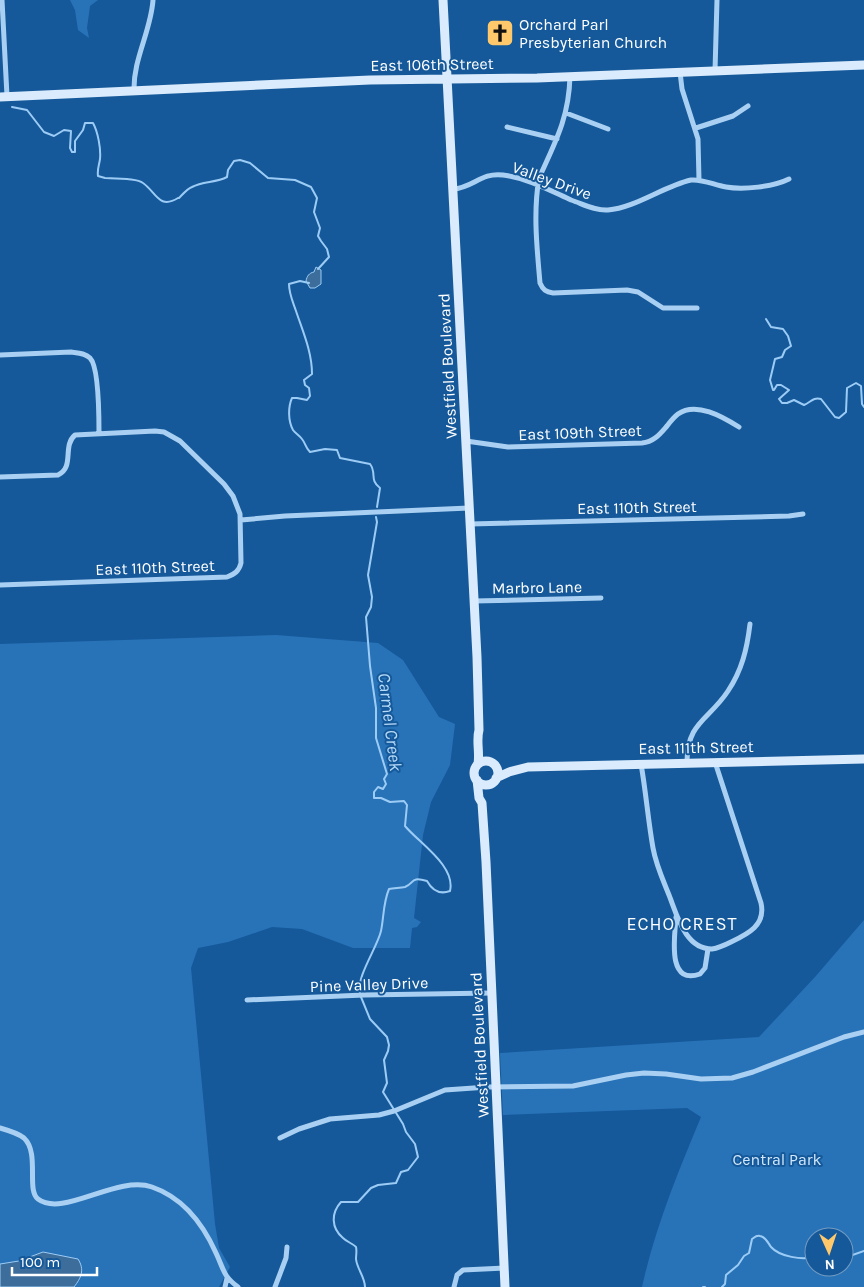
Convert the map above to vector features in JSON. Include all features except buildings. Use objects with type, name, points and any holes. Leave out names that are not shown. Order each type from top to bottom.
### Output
[{"type":"main road","name":"Westfield Boulevard","points":[[443,0],[474,601],[480,752],[478,764]]},
{"type":"main road","name":"East 106th Street","points":[[4,97],[370,80],[570,76],[864,65]]},
{"type":"main road","name":"Westfield Boulevard","points":[[479,730],[493,764]]},
{"type":"main road","name":"East 111th Street","points":[[494,780],[509,772],[528,766],[864,759]]},
{"type":"main road","points":[[485,761],[493,764],[497,770],[494,780],[484,784],[477,780],[474,772],[478,764],[485,761]]},
{"type":"main road","name":"East 111th Street","points":[[493,764],[507,766],[523,764],[528,766]]},
{"type":"main road","name":"Westfield Boulevard","points":[[477,780],[479,798],[482,802]]},
{"type":"main road","name":"Westfield Boulevard","points":[[494,780],[482,802],[505,1287]]},
{"type":"street","points":[[2,0],[4,97]]},
{"type":"street","points":[[134,91],[137,65],[154,0]]},
{"type":"street","points":[[715,71],[717,0]]},
{"type":"street","points":[[680,72],[682,89],[696,128],[699,150],[699,180]]},
{"type":"street","points":[[570,76],[569,100],[566,114],[539,178],[536,233],[540,283],[544,290],[553,293],[627,290],[638,292],[663,308],[696,308]]},
{"type":"street","points":[[696,128],[733,116],[748,106]]},
{"type":"street","points":[[566,114],[608,128]]},
{"type":"street","points":[[507,127],[557,139]]},
{"type":"street","name":"Valley Drive","points":[[453,189],[462,188],[477,179],[491,174],[520,178],[585,206],[608,210],[626,205],[686,181],[699,180],[734,188],[776,185],[789,179]]},
{"type":"street","points":[[0,355],[71,352],[82,353],[88,356],[95,366],[99,433]]},
{"type":"street","name":"East 109th Street","points":[[466,441],[508,447],[642,444],[657,437],[678,414],[697,409],[711,413],[739,427]]},
{"type":"street","points":[[0,478],[58,475],[63,473],[67,465],[69,442],[75,435],[154,431],[164,432],[174,437],[224,484],[237,506],[241,520],[294,515],[469,508]]},
{"type":"street","name":"East 110th Street","points":[[470,524],[789,516],[804,514]]},
{"type":"street","name":"East 110th Street","points":[[0,585],[227,577],[234,574],[240,568],[241,520]]},
{"type":"street","name":"Marbro Lane","points":[[474,601],[601,598]]},
{"type":"street","points":[[687,762],[687,745],[691,735],[697,725],[728,691],[740,669],[746,651],[750,624]]},
{"type":"street","points":[[641,763],[658,868],[676,915],[686,934],[696,943],[708,949],[717,948],[745,936],[758,925],[762,912],[761,903],[714,762]]},
{"type":"street","points":[[676,915],[674,956],[680,972],[687,975],[700,974],[705,968],[708,949]]},
{"type":"street","name":"Pine Valley Drive","points":[[247,1000],[364,995],[492,993]]},
{"type":"street","points":[[280,1138],[296,1130],[330,1119],[379,1115],[445,1090],[573,1086],[644,1072],[702,1079],[732,1078],[753,1072],[834,1040],[864,1032]]},
{"type":"street","points":[[0,1128],[23,1137],[31,1148],[34,1190],[38,1199],[52,1205],[58,1205],[128,1185],[152,1187],[176,1200],[197,1218],[207,1233],[226,1278],[238,1287]]},
{"type":"street","points":[[275,1287],[286,1258],[287,1247]]},
{"type":"street","points":[[454,1287],[456,1278],[462,1270],[504,1268]]},
{"type":"street","points":[[224,1287],[226,1278]]},
{"type":"green space","points":[[70,0],[98,0],[90,6],[87,28],[89,38],[78,30],[75,10]]},
{"type":"green space","points":[[276,635],[378,643],[403,660],[439,717],[455,724],[450,765],[431,802],[423,835],[414,918],[421,922],[417,927],[412,928],[410,948],[353,948],[302,929],[272,927],[228,942],[198,948],[191,968],[215,1224],[219,1248],[230,1267],[219,1287],[0,1287],[0,644]]},
{"type":"green space","name":"Central Park","points":[[864,920],[864,1287],[642,1287],[660,1222],[701,1117],[687,1108],[503,1115],[500,1053],[759,1037],[815,977]]},
{"type":"shaded area","points":[[316,267],[321,270],[321,284],[315,288],[310,288],[306,279],[314,272]]},
{"type":"shaded area","points":[[43,1252],[78,1259],[82,1270],[79,1280],[74,1287],[0,1287],[0,1264],[19,1261]]},
{"type":"waterway","name":"Carmel Creek","points":[[12,107],[27,110],[44,132],[54,136],[64,130],[71,131],[70,148],[72,152],[75,152],[75,141],[83,130],[85,123],[93,123],[98,136],[100,150],[98,176],[127,179]]},
{"type":"waterway","name":"Carmel Creek","points":[[179,198],[188,189],[196,185],[227,177],[228,170],[234,161],[240,160],[250,163],[268,178],[295,180],[311,187],[317,198],[314,212],[320,228],[318,236],[327,249],[329,257],[318,269]]},
{"type":"waterway","name":"Carmel Creek","points":[[127,179],[143,183],[162,201],[172,201],[178,198]]},
{"type":"waterway","name":"Carmel Creek","points":[[309,283],[300,281],[289,284],[291,298],[309,350],[312,366],[312,374],[304,380],[305,385],[309,388],[310,396],[307,400],[292,398],[289,414],[291,426],[310,452],[325,449],[337,450],[340,458],[370,464],[375,482],[380,488],[377,507]]},
{"type":"waterway","points":[[766,319],[771,327],[783,329],[788,336],[791,346],[785,350],[782,357],[775,359],[770,380],[773,390],[777,385],[781,385],[789,390],[779,399],[782,403],[794,400],[804,405],[814,399],[821,399],[835,417],[839,418],[846,412],[847,388],[856,383],[861,386],[862,404],[864,407]]},
{"type":"waterway","name":"Carmel Creek","points":[[360,993],[361,979],[381,931],[389,889],[405,887],[418,879],[427,881],[436,891],[450,891],[450,882],[442,864],[405,826],[407,805],[404,801],[390,802],[381,798],[374,798],[374,792],[378,787],[383,789],[386,784],[384,779],[387,774],[376,738],[376,708],[366,617],[371,607],[372,597],[368,575],[377,522],[376,517]]},
{"type":"waterway","name":"Carmel Creek","points":[[361,997],[370,1019],[387,1037],[389,1045],[384,1060],[387,1083],[383,1092],[415,1144],[418,1157],[408,1170],[401,1172],[396,1183],[378,1185],[371,1188],[358,1202],[341,1202],[335,1211],[334,1225],[336,1230],[356,1247],[356,1259],[365,1287]]},
{"type":"waterway","name":"Carmel Creek","points":[[722,1287],[725,1284],[726,1275],[749,1253],[752,1239],[757,1236],[767,1240],[771,1247],[780,1253],[804,1258]]},
{"type":"waterway","name":"Carmel Creek","points":[[854,1254],[864,1251]]},
{"type":"place","name":"Orchard Parl Presbyterian Church","points":[[500,33]]},
{"type":"district","name":"ECHO CREST","points":[[682,924]]}]
